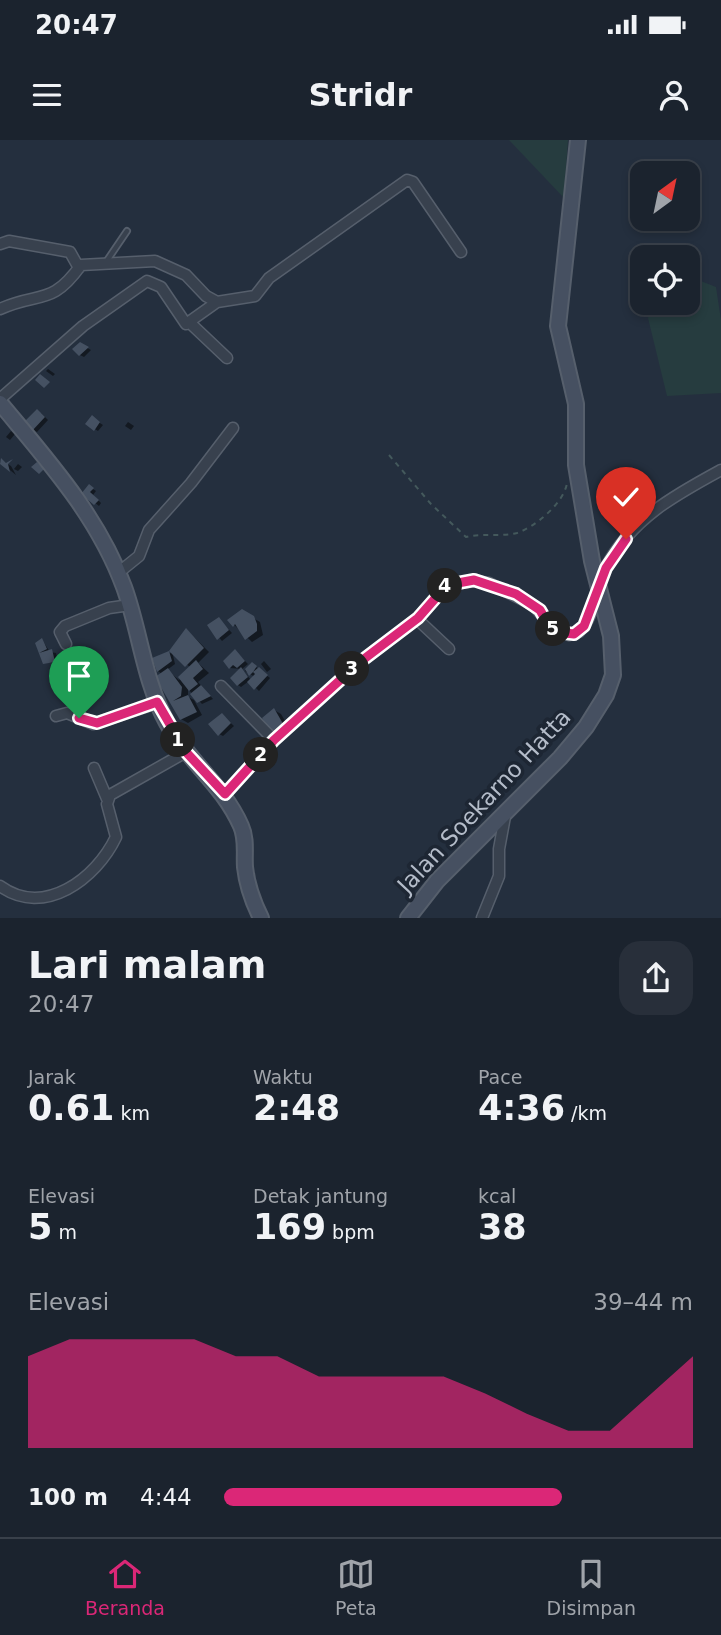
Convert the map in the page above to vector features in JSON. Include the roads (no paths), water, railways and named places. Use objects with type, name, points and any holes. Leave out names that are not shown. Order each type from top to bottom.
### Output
[{"type":"street","name":"Jalan Soekarno Hatta","points":[[408,918],[437,881],[560,758],[586,727],[606,695],[613,676],[614,657],[576,465],[576,404],[558,326],[578,140]]},
{"type":"street","points":[[190,323],[217,302],[259,294],[269,278],[307,254],[407,180],[413,182],[421,192],[461,252]]},
{"type":"street","points":[[0,244],[9,241],[70,252],[79,268]]},
{"type":"street","points":[[0,309],[53,294],[65,286],[81,265],[155,261],[186,275],[206,296],[217,302]]},
{"type":"street","points":[[227,358],[190,323],[182,321],[161,287],[147,281],[83,326],[0,401],[83,506],[102,535],[130,605],[157,702],[186,752],[225,794],[243,831],[245,869],[251,896],[261,918]]},
{"type":"street","points":[[118,573],[139,556],[149,530],[191,483],[233,428]]},
{"type":"street","points":[[225,794],[274,740],[360,662],[417,619],[443,587],[474,580],[489,583],[526,599],[540,610],[549,626],[569,635],[579,632],[617,551],[656,506],[721,470]]},
{"type":"street","points":[[66,644],[60,632],[65,626],[109,608],[130,605]]},
{"type":"street","points":[[417,619],[449,649]]},
{"type":"street","points":[[221,686],[274,740]]},
{"type":"street","points":[[56,716],[67,713],[97,723],[157,702]]},
{"type":"street","points":[[108,801],[117,791],[186,752]]},
{"type":"street","points":[[0,886],[18,899],[37,902],[55,899],[93,872],[116,837],[108,801],[94,768]]},
{"type":"street","points":[[482,918],[499,876],[499,849],[506,811]]},
{"type":"lane","points":[[106,263],[127,231]]}]
